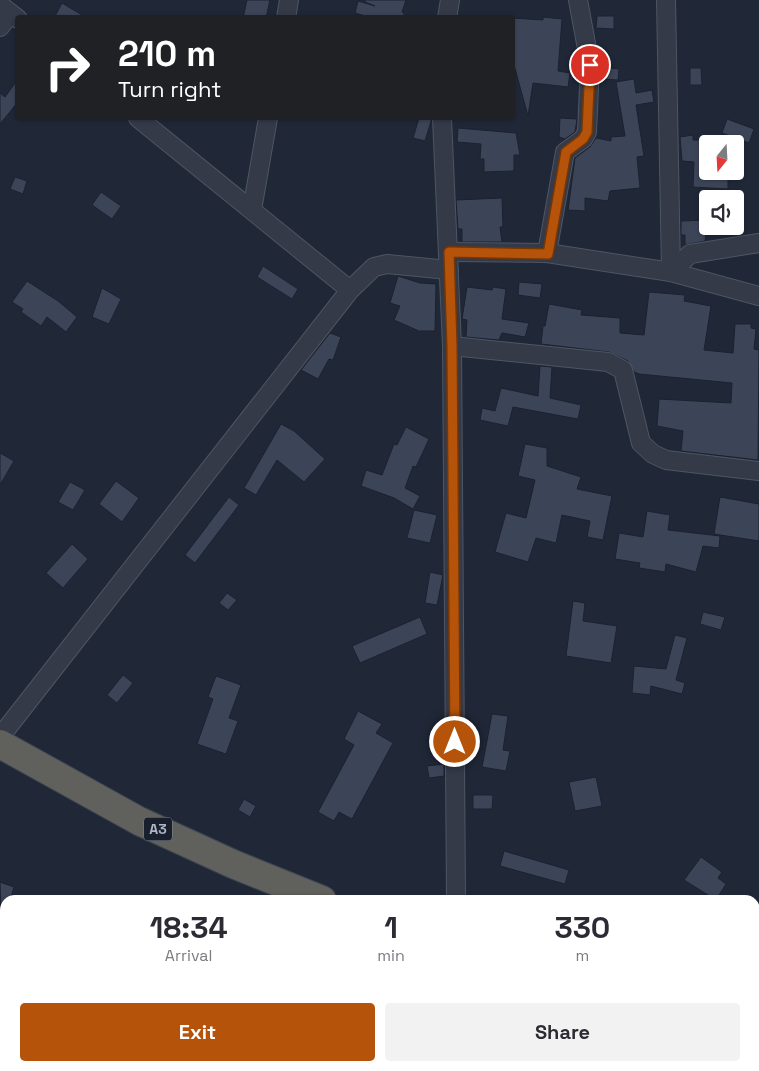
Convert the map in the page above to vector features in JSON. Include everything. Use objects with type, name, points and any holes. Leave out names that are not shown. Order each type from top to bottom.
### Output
[{"type":"highway","name":"A3","points":[[0,744],[139,821],[233,864],[310,895]]},
{"type":"street","points":[[286,15],[289,0]]},
{"type":"street","points":[[448,15],[450,0]]},
{"type":"street","points":[[548,254],[566,152],[583,139],[587,132],[590,65],[578,0]]},
{"type":"street","points":[[666,0],[671,272]]},
{"type":"street","points":[[140,120],[350,290]]},
{"type":"street","points":[[252,210],[268,120]]},
{"type":"street","points":[[442,120],[452,346],[456,895]]},
{"type":"street","points":[[671,272],[690,254],[759,243]]},
{"type":"street","points":[[449,252],[548,254],[671,272],[759,296]]},
{"type":"street","points":[[0,737],[350,290],[374,267],[387,264],[449,270]]},
{"type":"street","points":[[452,346],[608,362],[623,370],[641,443],[653,454],[666,460],[759,470]]},
{"type":"building","points":[[247,0],[270,0],[267,15],[244,15]]},
{"type":"building","points":[[365,0],[406,0],[402,12],[404,15],[362,15],[355,13],[358,1],[375,6],[365,2]]},
{"type":"building","points":[[62,3],[82,15],[56,15]]},
{"type":"building","points":[[597,16],[614,16],[614,29],[596,28]]},
{"type":"building","points":[[543,17],[562,19],[558,71],[570,73],[568,87],[533,83],[528,116],[515,69],[515,18],[543,20]]},
{"type":"building","points":[[601,67],[619,69],[618,80],[600,79]]},
{"type":"building","points":[[690,68],[701,68],[702,85],[690,85]]},
{"type":"building","points":[[634,79],[636,93],[652,90],[654,102],[636,105],[644,156],[637,157],[640,188],[610,191],[608,201],[585,198],[585,211],[568,210],[575,158],[590,147],[596,138],[611,141],[611,137],[625,136],[616,82]]},
{"type":"building","points":[[15,83],[15,106],[0,124],[0,93],[5,97]]},
{"type":"building","points":[[560,118],[577,119],[575,132],[565,139],[559,137]]},
{"type":"building","points":[[727,119],[754,129],[749,143],[744,141],[744,135],[727,135],[722,133]]},
{"type":"building","points":[[418,120],[431,120],[425,141],[413,138]]},
{"type":"building","points":[[458,128],[516,133],[520,155],[514,155],[514,171],[484,172],[484,159],[480,159],[481,144],[457,142]]},
{"type":"building","points":[[693,135],[693,140],[699,140],[699,180],[728,180],[728,189],[693,187],[694,162],[682,161],[680,137]]},
{"type":"building","points":[[15,177],[27,181],[23,194],[10,189]]},
{"type":"building","points":[[101,192],[121,206],[112,219],[92,205]]},
{"type":"building","points":[[502,198],[503,227],[500,227],[502,242],[462,242],[462,229],[458,229],[456,200]]},
{"type":"building","points":[[699,220],[699,235],[706,235],[705,241],[685,245],[685,235],[681,235],[681,221]]},
{"type":"building","points":[[263,266],[298,289],[292,299],[257,277]]},
{"type":"building","points":[[398,276],[420,283],[436,284],[435,331],[419,331],[394,320],[400,306],[390,303]]},
{"type":"building","points":[[27,281],[58,301],[77,317],[66,332],[47,317],[41,326],[21,312],[23,309],[12,302]]},
{"type":"building","points":[[519,282],[542,284],[540,298],[518,295]]},
{"type":"building","points":[[467,287],[492,290],[493,287],[506,289],[502,319],[529,323],[525,337],[502,333],[499,340],[466,337],[467,320],[462,319]]},
{"type":"building","points":[[102,288],[121,299],[109,324],[92,317]]},
{"type":"building","points":[[649,292],[685,295],[684,301],[711,306],[704,350],[733,353],[735,324],[751,324],[751,328],[756,329],[754,349],[759,350],[758,460],[681,451],[683,431],[657,426],[659,399],[731,403],[732,383],[639,374],[634,372],[628,361],[609,352],[541,344],[543,326],[545,326],[549,304],[582,310],[581,315],[620,318],[620,333],[644,335]]},
{"type":"building","points":[[330,333],[341,337],[333,360],[329,359],[318,379],[301,370]]},
{"type":"building","points":[[540,366],[552,367],[550,398],[581,405],[578,419],[513,407],[508,426],[480,420],[482,408],[495,411],[501,388],[538,396]]},
{"type":"building","points":[[281,424],[294,431],[325,459],[304,482],[277,460],[256,495],[244,488]]},
{"type":"building","points":[[406,427],[429,439],[416,467],[413,466],[405,488],[420,496],[413,509],[394,498],[361,486],[366,470],[382,475],[394,444],[397,445]]},
{"type":"building","points":[[525,444],[547,448],[547,466],[581,477],[577,489],[612,496],[603,540],[587,537],[590,521],[562,515],[556,543],[536,538],[528,562],[495,552],[506,513],[526,518],[535,480],[518,476]]},
{"type":"building","points":[[0,453],[14,461],[0,485]]},
{"type":"building","points":[[116,481],[139,498],[122,522],[99,504]]},
{"type":"building","points":[[70,482],[85,490],[73,510],[58,502]]},
{"type":"building","points":[[229,497],[239,505],[195,563],[185,555]]},
{"type":"building","points":[[720,497],[759,504],[759,541],[714,534]]},
{"type":"building","points":[[414,510],[437,515],[430,543],[407,538]]},
{"type":"building","points":[[647,511],[670,515],[668,530],[720,536],[719,548],[703,546],[696,572],[666,564],[665,572],[639,568],[640,563],[615,559],[619,533],[643,537]]},
{"type":"building","points":[[72,544],[88,559],[63,588],[46,573]]},
{"type":"building","points":[[430,572],[443,575],[437,605],[425,603]]},
{"type":"building","points":[[227,593],[237,600],[228,610],[219,603]]},
{"type":"building","points":[[573,601],[585,603],[583,621],[617,626],[611,663],[566,656]]},
{"type":"building","points":[[703,612],[725,617],[721,630],[700,624]]},
{"type":"building","points":[[420,617],[427,634],[360,663],[352,646]]},
{"type":"building","points":[[675,635],[687,638],[676,680],[685,683],[682,694],[651,686],[650,695],[632,693],[634,666],[666,669]]},
{"type":"building","points":[[123,675],[133,683],[117,703],[107,695]]},
{"type":"building","points":[[216,676],[241,685],[229,718],[238,721],[226,754],[197,744],[213,699],[208,697]]},
{"type":"building","points":[[358,711],[382,724],[376,733],[393,743],[352,819],[339,812],[334,821],[318,812],[354,745],[344,739]]},
{"type":"building","points":[[492,714],[508,716],[503,750],[510,751],[506,771],[482,767]]},
{"type":"building","points":[[444,764],[444,776],[429,778],[427,766]]},
{"type":"building","points":[[596,777],[602,806],[575,811],[569,782]]},
{"type":"building","points":[[473,795],[493,795],[492,809],[473,809]]},
{"type":"building","points":[[244,799],[256,806],[250,817],[238,810]]},
{"type":"building","points":[[504,851],[569,870],[565,884],[500,866]]},
{"type":"building","points":[[701,857],[722,872],[718,878],[726,884],[719,895],[708,895],[684,880]]},
{"type":"building","points":[[0,882],[14,887],[12,895],[0,895]]},
{"type":"route","points":[[455,742],[452,346],[449,252],[548,254],[566,152],[583,139],[587,132],[590,65]]}]
